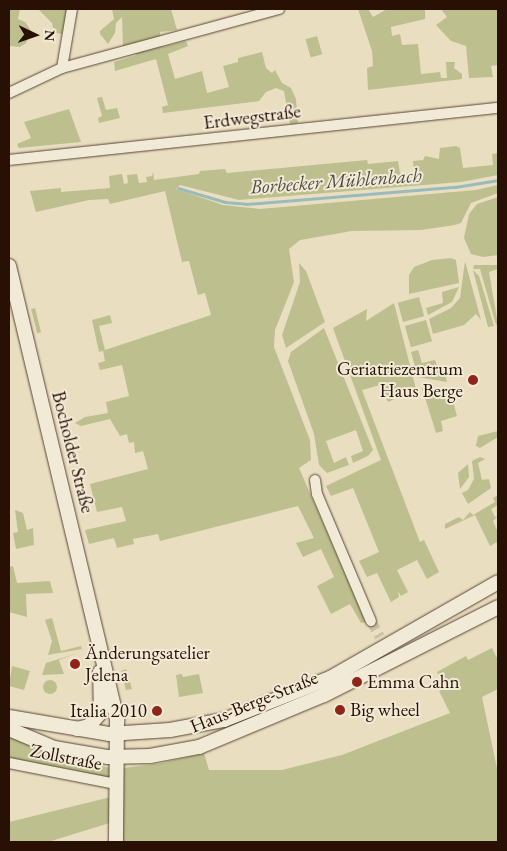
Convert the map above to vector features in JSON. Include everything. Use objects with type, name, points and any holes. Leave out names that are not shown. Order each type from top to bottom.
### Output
[{"type":"main road","name":"Bocholder Straße","points":[[9,266],[100,646],[118,734],[116,842]]},
{"type":"main road","name":"Haus-Berge-Straße","points":[[9,717],[75,729],[118,734],[170,730],[224,720],[301,691],[382,643],[498,582]]},
{"type":"main road","name":"Haus-Berge-Straße","points":[[9,729],[54,748],[117,758],[161,755],[207,744],[324,694],[498,607]]},
{"type":"main road","name":"Bocholder Straße","points":[[75,729],[89,726],[101,712],[100,646]]},
{"type":"street","points":[[62,68],[72,9]]},
{"type":"street","points":[[9,94],[62,68],[279,9]]},
{"type":"street","name":"Erdwegstraße","points":[[9,160],[296,131],[318,125],[323,128],[498,108]]},
{"type":"street","points":[[315,480],[317,494],[371,621]]},
{"type":"street","name":"Zollstraße","points":[[9,763],[116,784]]},
{"type":"green space","points":[[9,9],[20,9],[18,19],[25,22],[32,32],[26,43],[20,47],[9,46]]},
{"type":"green space","points":[[38,9],[67,9],[64,35],[54,32],[52,23]]},
{"type":"green space","points":[[112,9],[171,9],[177,30],[160,32],[161,45],[163,47],[186,41],[188,46],[168,54],[175,79],[202,71],[207,93],[229,87],[223,66],[238,62],[238,58],[262,52],[266,68],[272,73],[275,70],[282,83],[291,88],[296,99],[298,123],[290,124],[284,91],[276,88],[266,92],[259,101],[163,113],[162,107],[168,105],[156,59],[115,71],[114,62],[137,55],[123,48],[122,17],[116,23],[115,33],[108,44],[100,34],[100,31],[114,19]]},
{"type":"green space","points":[[358,9],[368,9],[373,17],[387,9],[425,9],[425,19],[391,27],[392,36],[400,34],[402,45],[418,44],[421,74],[440,72],[441,78],[447,78],[446,62],[455,62],[454,68],[462,74],[462,79],[368,90],[367,68],[373,66],[372,51]]},
{"type":"green space","points":[[441,9],[498,9],[498,65],[491,66],[493,77],[469,78],[466,46],[451,41],[436,25],[447,17]]},
{"type":"green space","points":[[317,36],[322,54],[311,58],[305,39]]},
{"type":"green space","points":[[102,97],[106,110],[117,108],[120,118],[99,123],[98,118],[102,116],[97,98]]},
{"type":"green space","points":[[69,109],[81,142],[19,148],[17,144],[31,138],[24,122]]},
{"type":"green space","points":[[456,146],[460,148],[463,168],[493,165],[492,154],[498,153],[498,175],[461,182],[239,200],[180,185],[176,189],[223,205],[260,209],[476,190],[498,185],[498,193],[471,203],[461,223],[455,225],[421,230],[352,231],[300,240],[289,249],[294,282],[275,330],[274,347],[310,440],[311,460],[299,468],[366,622],[361,623],[350,604],[331,614],[317,586],[334,577],[321,549],[303,557],[296,543],[314,538],[298,506],[160,541],[158,534],[133,539],[134,544],[117,548],[114,538],[89,544],[85,530],[126,521],[122,507],[97,512],[90,484],[148,469],[143,451],[135,453],[134,442],[129,443],[127,434],[120,436],[110,419],[81,426],[75,423],[85,417],[108,413],[106,402],[129,396],[122,365],[100,370],[98,363],[105,361],[103,351],[99,352],[92,320],[110,315],[112,323],[99,326],[105,350],[211,315],[205,293],[198,295],[189,261],[182,262],[165,191],[110,204],[108,199],[89,200],[36,212],[30,191],[61,188],[61,192],[110,188],[109,176],[122,174],[124,184],[128,183],[127,175],[137,174],[139,183],[147,182],[146,177],[152,176],[153,172],[154,180],[199,174],[200,171],[225,169],[227,173],[367,160],[368,164],[398,161],[400,173],[414,174],[413,161],[423,160],[425,156],[439,159],[440,148]]},
{"type":"green space","points":[[498,197],[498,255],[483,257],[471,254],[464,238],[469,214],[477,204]]},
{"type":"green space","points":[[451,258],[456,260],[459,283],[409,294],[409,275],[414,267],[432,260]]},
{"type":"green space","points":[[465,261],[481,320],[476,314],[464,325],[433,334],[429,319],[451,308],[460,298]]},
{"type":"green space","points":[[299,263],[306,271],[325,322],[286,348],[282,335],[300,282]]},
{"type":"green space","points":[[474,265],[498,265],[498,269],[489,272],[498,324],[496,325],[480,269],[473,269]]},
{"type":"green space","points":[[473,270],[479,276],[494,326],[488,327]]},
{"type":"green space","points":[[459,287],[452,302],[428,315],[426,308],[443,303],[442,292]]},
{"type":"green space","points":[[419,297],[424,316],[403,322],[398,303]]},
{"type":"green space","points":[[394,303],[416,389],[388,402],[380,385],[362,390],[420,542],[424,540],[439,572],[427,579],[417,560],[397,570],[408,592],[401,596],[398,591],[399,597],[391,602],[377,573],[367,577],[359,561],[379,552],[353,488],[331,496],[326,486],[381,460],[333,328],[367,309],[366,321]]},
{"type":"green space","points":[[35,308],[41,332],[37,333],[31,309]]},
{"type":"green space","points":[[426,320],[432,341],[411,347],[405,326]]},
{"type":"green space","points":[[324,328],[373,450],[368,456],[353,463],[351,456],[363,451],[356,430],[326,441],[334,463],[346,457],[349,465],[327,473],[319,465],[314,434],[288,361],[291,352]]},
{"type":"green space","points":[[418,350],[422,363],[435,360],[439,371],[444,370],[447,382],[418,377],[411,352]]},
{"type":"green space","points":[[422,388],[446,389],[451,393],[457,416],[441,421],[443,431],[436,433]]},
{"type":"green space","points":[[498,431],[498,437],[480,448],[476,446],[478,436]]},
{"type":"green space","points":[[480,457],[485,459],[478,463],[482,480],[489,479],[491,488],[468,504],[462,493],[468,490],[474,479],[472,461]]},
{"type":"green space","points":[[468,464],[469,477],[460,489],[458,473]]},
{"type":"green space","points":[[498,495],[498,505],[491,509],[495,517],[498,516],[493,521],[498,533],[497,542],[490,546],[475,515],[445,529],[445,524],[459,517],[463,520],[470,512],[473,515],[495,502],[493,498]]},
{"type":"green space","points":[[15,510],[23,513],[27,530],[33,528],[34,545],[16,549],[13,533],[18,532]]},
{"type":"green space","points":[[13,566],[17,583],[50,581],[53,593],[26,594],[27,617],[9,612],[9,567]]},
{"type":"green space","points":[[52,618],[61,651],[81,646],[82,649],[48,655],[52,641],[45,620]]},
{"type":"green space","points":[[492,648],[498,660],[498,689],[482,697],[498,773],[498,842],[116,842],[113,822],[48,842],[9,842],[9,822],[115,796],[116,785],[9,763],[9,734],[47,756],[116,769],[162,763],[204,753],[209,770],[282,770],[342,755],[450,713],[439,691],[445,688],[437,672],[466,656],[468,660]]},
{"type":"green space","points":[[75,654],[59,660],[64,674],[42,675],[46,663]]},
{"type":"green space","points":[[12,666],[30,671],[24,690],[9,686]]},
{"type":"green space","points":[[126,669],[132,689],[126,690],[121,671]]},
{"type":"green space","points":[[182,674],[183,677],[199,674],[203,693],[179,697],[176,675]]},
{"type":"green space","points":[[50,680],[55,682],[57,687],[55,692],[50,694],[45,692],[43,687],[45,682]]},
{"type":"waterway","name":"Borbecker Mühlenbach","points":[[178,188],[225,202],[246,204],[455,187],[498,180]]},
{"type":"tunnel","points":[[371,621],[380,637]]},
{"type":"place","name":"Geriatriezentrum Haus Berge","points":[[473,380]]},
{"type":"place","name":"Änderungsatelier Jelena","points":[[75,664]]},
{"type":"place","name":"Emma Cahn","points":[[357,682]]},
{"type":"place","name":"Big wheel","points":[[340,710]]},
{"type":"place","name":"Italia 2010","points":[[157,711]]}]
